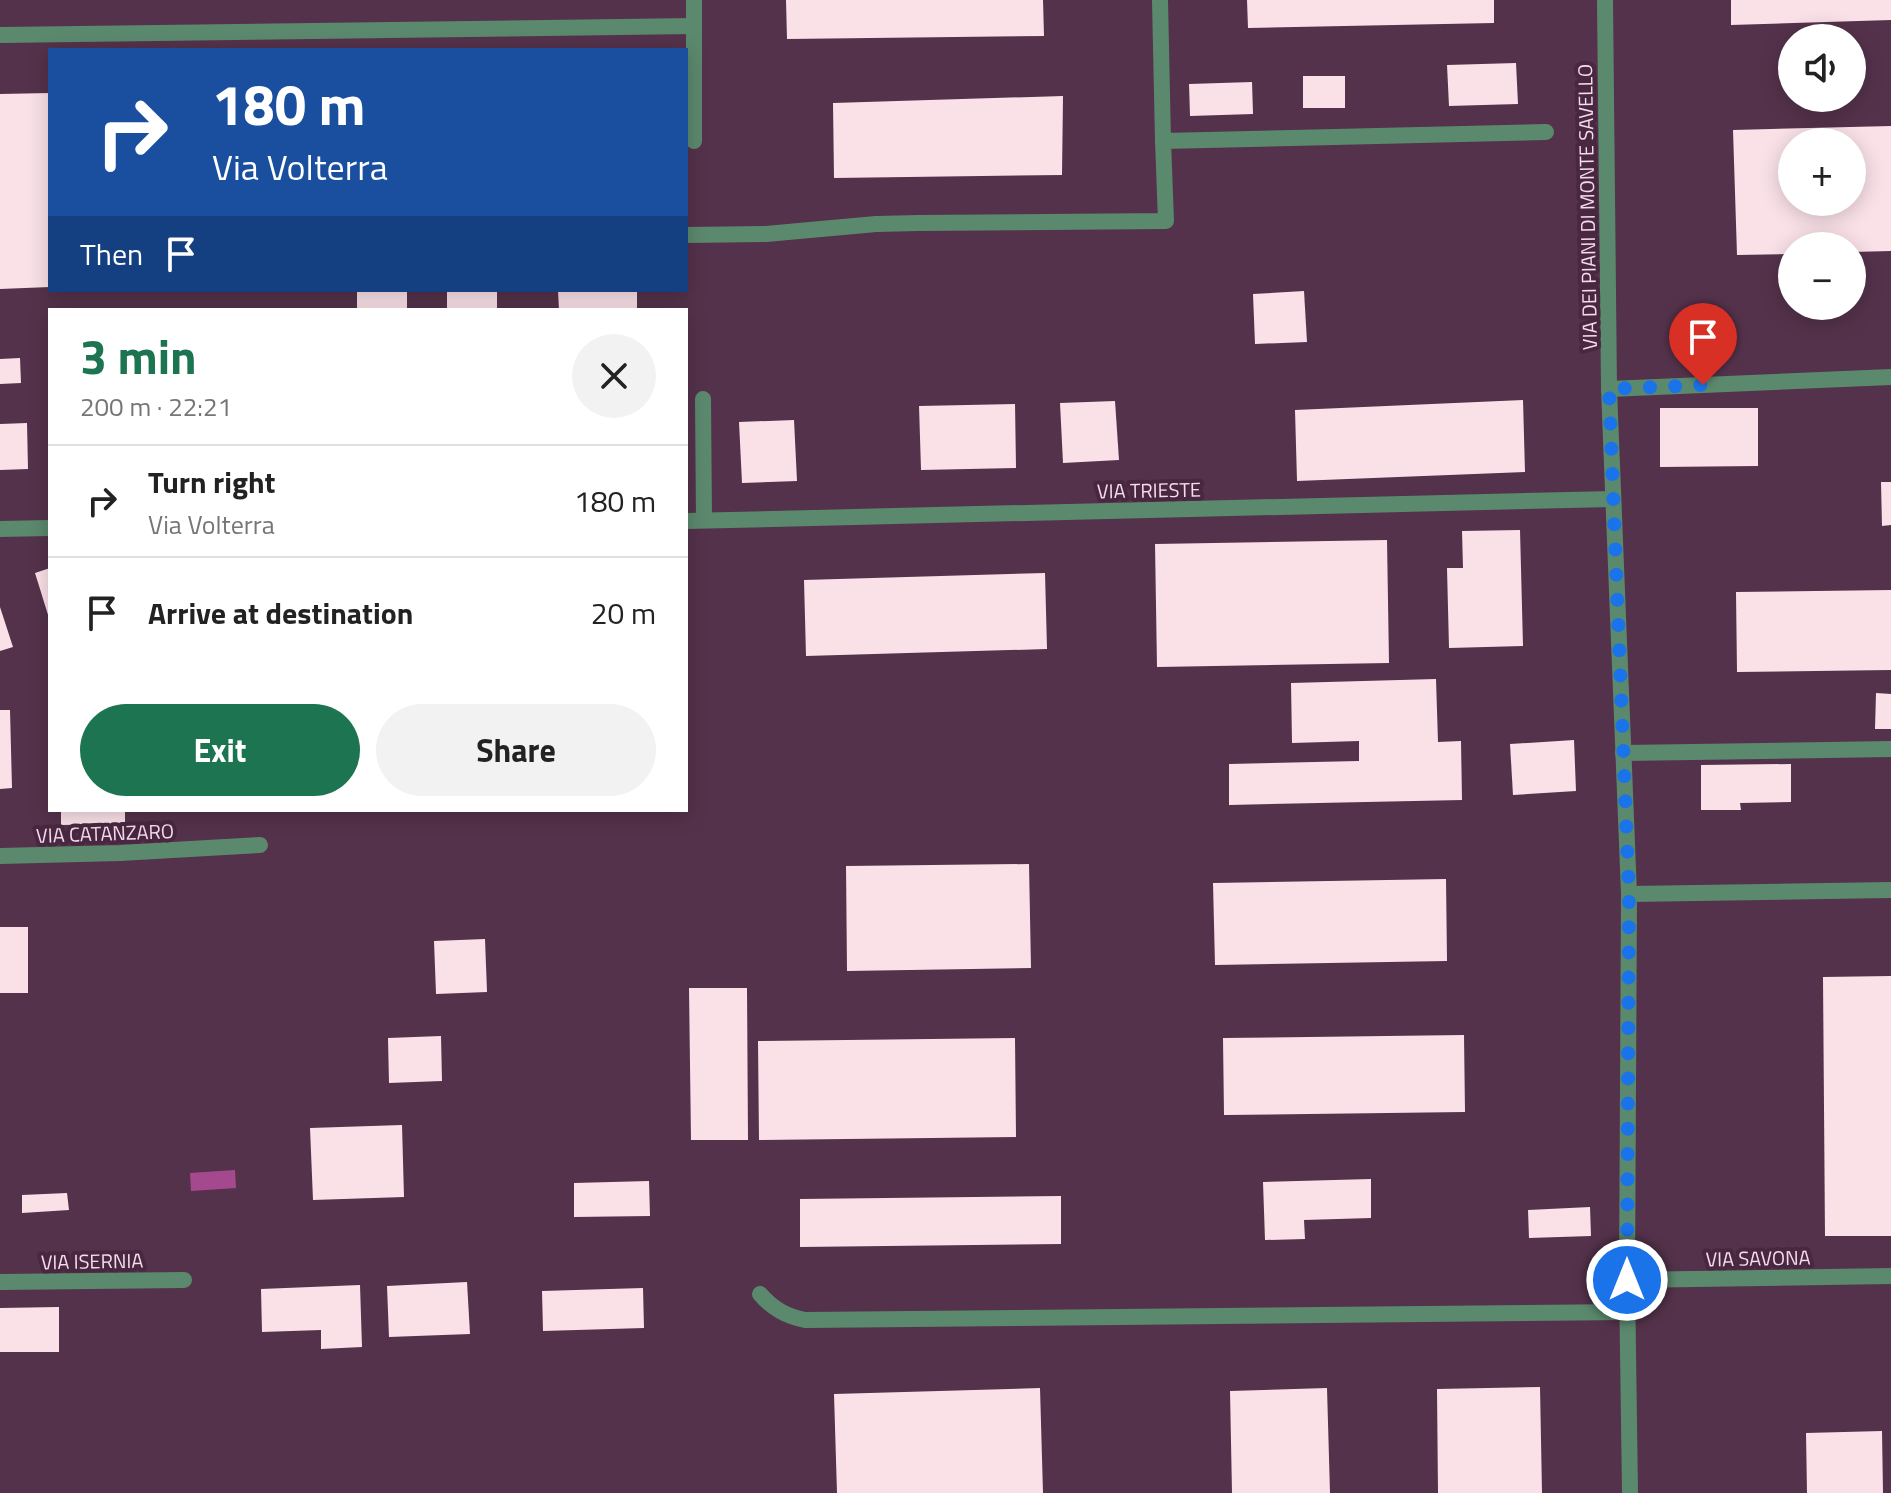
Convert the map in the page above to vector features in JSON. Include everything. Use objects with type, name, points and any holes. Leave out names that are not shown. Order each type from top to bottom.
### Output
[{"type":"street","points":[[694,0],[694,141]]},
{"type":"street","points":[[688,235],[766,234],[890,224],[1166,221],[1160,0]]},
{"type":"street","name":"VIA DEI PIANI DI MONTE SAVELLO","points":[[1605,0],[1609,389],[1629,894],[1627,1312],[1630,1493]]},
{"type":"street","points":[[0,35],[694,26]]},
{"type":"street","points":[[1163,141],[1546,132]]},
{"type":"street","points":[[1609,389],[1891,377]]},
{"type":"street","points":[[703,399],[704,520]]},
{"type":"street","name":"VIA TRIESTE","points":[[688,521],[1613,499]]},
{"type":"street","points":[[0,529],[48,528]]},
{"type":"street","points":[[1623,753],[1891,749]]},
{"type":"street","name":"VIA CATANZARO","points":[[0,856],[260,845]]},
{"type":"street","points":[[1629,894],[1891,890]]},
{"type":"street","name":"VIA SAVONA","points":[[1627,1280],[1891,1276]]},
{"type":"street","name":"VIA ISERNIA","points":[[0,1282],[184,1280]]},
{"type":"street","points":[[760,1294],[775,1309],[792,1318],[805,1320],[1627,1312]]},
{"type":"shaded area","points":[[235,1170],[236,1188],[191,1191],[190,1173]]},
{"type":"building","points":[[786,0],[1043,0],[1044,36],[787,39]]},
{"type":"building","points":[[1247,0],[1494,0],[1494,23],[1248,28]]},
{"type":"building","points":[[1731,0],[1891,0],[1891,20],[1731,25]]},
{"type":"building","points":[[1516,63],[1518,104],[1449,106],[1447,65]]},
{"type":"building","points":[[1303,76],[1345,76],[1345,108],[1303,108]]},
{"type":"building","points":[[1252,82],[1253,114],[1190,116],[1189,84]]},
{"type":"building","points":[[48,93],[48,287],[0,289],[0,94]]},
{"type":"building","points":[[1063,96],[1062,175],[834,178],[833,103]]},
{"type":"building","points":[[1891,126],[1891,251],[1866,252],[1866,232],[1778,232],[1778,254],[1737,255],[1733,130],[1778,129],[1778,216],[1866,216],[1866,128],[1812,128]]},
{"type":"building","points":[[1304,291],[1307,342],[1255,344],[1253,294]]},
{"type":"building","points":[[357,292],[407,292],[407,308],[357,308]]},
{"type":"building","points":[[447,292],[497,292],[497,308],[447,308]]},
{"type":"building","points":[[558,292],[637,292],[637,308],[559,308]]},
{"type":"building","points":[[20,358],[21,383],[0,384],[0,359]]},
{"type":"building","points":[[1523,400],[1525,472],[1297,481],[1295,410]]},
{"type":"building","points":[[1115,401],[1119,460],[1063,463],[1060,403]]},
{"type":"building","points":[[1015,404],[1016,468],[921,470],[919,406]]},
{"type":"building","points":[[1660,408],[1758,408],[1758,466],[1660,467]]},
{"type":"building","points":[[794,420],[797,481],[742,483],[739,422]]},
{"type":"building","points":[[27,423],[28,469],[0,470],[0,424]]},
{"type":"building","points":[[1881,482],[1891,482],[1891,525],[1882,526]]},
{"type":"building","points":[[1520,530],[1523,646],[1449,648],[1447,568],[1463,568],[1462,531]]},
{"type":"building","points":[[1387,540],[1389,663],[1157,667],[1155,544]]},
{"type":"building","points":[[48,569],[48,615],[35,573]]},
{"type":"building","points":[[1045,573],[1047,649],[806,656],[804,580]]},
{"type":"building","points":[[1891,590],[1891,670],[1737,672],[1736,592]]},
{"type":"building","points":[[0,607],[13,647],[0,651]]},
{"type":"building","points":[[1436,679],[1438,742],[1461,741],[1462,800],[1229,805],[1229,764],[1359,761],[1359,741],[1292,743],[1291,683]]},
{"type":"building","points":[[1876,693],[1891,694],[1891,729],[1875,729]]},
{"type":"building","points":[[0,710],[10,710],[12,788],[0,789]]},
{"type":"building","points":[[1574,740],[1576,791],[1513,795],[1510,744]]},
{"type":"building","points":[[1791,764],[1791,802],[1740,803],[1741,810],[1701,810],[1701,765]]},
{"type":"building","points":[[61,812],[125,812],[125,824],[61,825]]},
{"type":"building","points":[[1029,864],[1031,968],[847,971],[846,866]]},
{"type":"building","points":[[1446,879],[1447,961],[1215,965],[1213,883]]},
{"type":"building","points":[[0,927],[28,927],[28,993],[0,993]]},
{"type":"building","points":[[485,939],[487,992],[436,994],[434,941]]},
{"type":"building","points":[[1891,976],[1891,1236],[1825,1236],[1823,977]]},
{"type":"building","points":[[689,988],[747,988],[748,1140],[691,1140]]},
{"type":"building","points":[[1464,1035],[1465,1112],[1224,1115],[1223,1038]]},
{"type":"building","points":[[441,1036],[442,1081],[389,1083],[388,1038]]},
{"type":"building","points":[[1015,1038],[1016,1137],[759,1140],[758,1041]]},
{"type":"building","points":[[402,1125],[404,1197],[313,1200],[310,1128]]},
{"type":"building","points":[[1371,1179],[1371,1218],[1304,1220],[1305,1239],[1265,1240],[1263,1182]]},
{"type":"building","points":[[649,1181],[650,1216],[574,1217],[574,1183]]},
{"type":"building","points":[[67,1193],[69,1210],[22,1213],[22,1195]]},
{"type":"building","points":[[1061,1196],[1061,1244],[800,1247],[800,1199]]},
{"type":"building","points":[[1590,1207],[1591,1236],[1529,1238],[1528,1210]]},
{"type":"building","points":[[467,1282],[470,1334],[389,1337],[387,1286]]},
{"type":"building","points":[[360,1285],[362,1347],[321,1349],[321,1330],[262,1332],[261,1289]]},
{"type":"building","points":[[643,1288],[644,1328],[543,1331],[542,1291]]},
{"type":"building","points":[[59,1307],[59,1352],[0,1352],[0,1308]]},
{"type":"building","points":[[1540,1387],[1542,1493],[1438,1493],[1437,1389]]},
{"type":"building","points":[[1040,1388],[1043,1493],[837,1493],[834,1394]]},
{"type":"building","points":[[1327,1388],[1330,1493],[1232,1493],[1230,1391]]},
{"type":"building","points":[[1882,1431],[1883,1493],[1807,1493],[1806,1433]]},
{"type":"route","points":[[1627,1280],[1629,894],[1609,389],[1703,385]]}]
